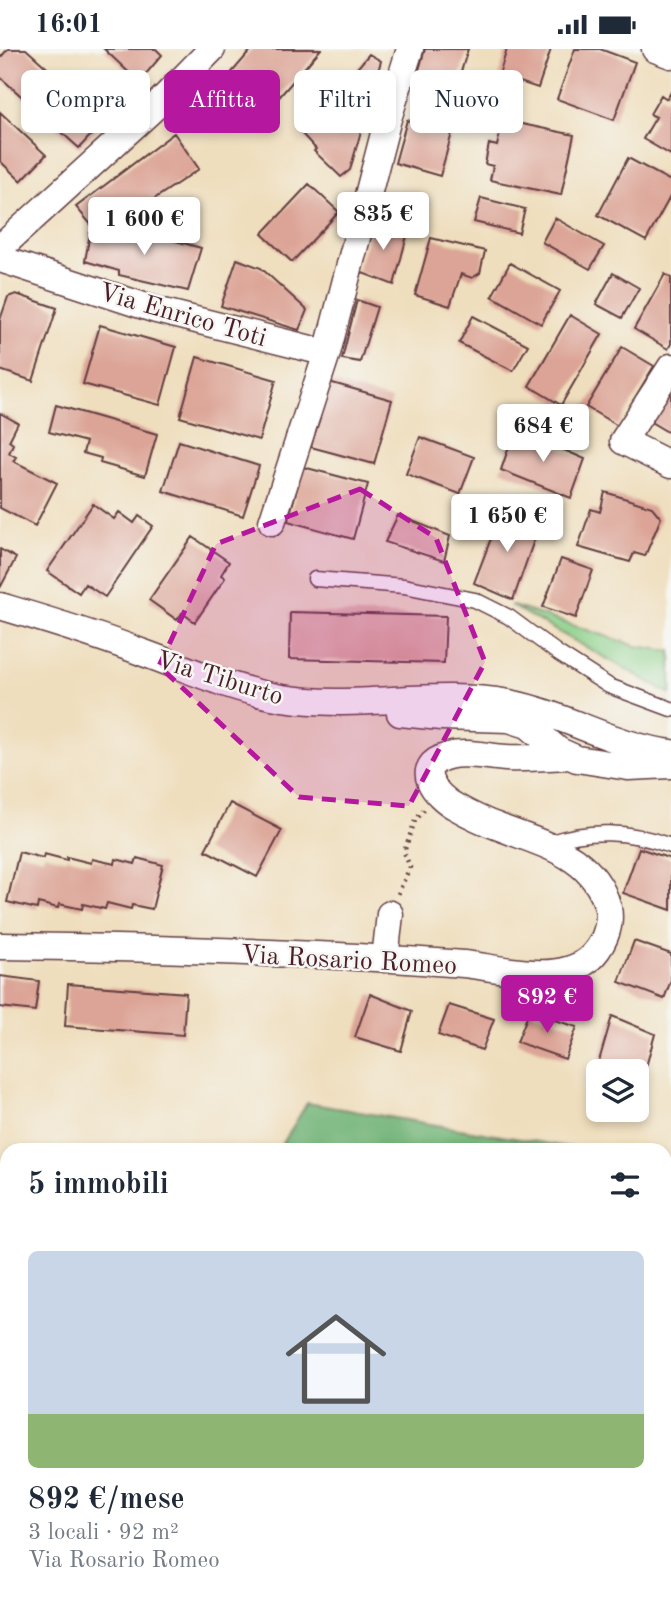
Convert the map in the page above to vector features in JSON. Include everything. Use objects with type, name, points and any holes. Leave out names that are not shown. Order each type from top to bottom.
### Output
[{"type":"street","points":[[0,249],[157,105],[212,49]]},
{"type":"street","points":[[272,523],[327,353],[387,122],[410,49]]},
{"type":"street","points":[[655,49],[671,55]]},
{"type":"street","name":"Via Enrico Toti","points":[[0,259],[156,310],[327,353]]},
{"type":"street","points":[[671,367],[623,441],[671,465]]},
{"type":"street","name":"Via Tiburto","points":[[0,606],[112,641],[257,693],[299,700],[354,703],[419,699],[477,699],[512,703],[571,721],[616,740],[671,753]]},
{"type":"street","points":[[354,703],[406,715],[509,719],[527,725],[561,751],[602,764],[659,766]]},
{"type":"street","points":[[561,751],[571,721]]},
{"type":"street","points":[[602,764],[616,740]]},
{"type":"street","points":[[438,794],[432,786],[429,772],[432,765],[447,756],[456,754],[522,759],[561,751]]},
{"type":"street","name":"Via Rosario Romeo","points":[[0,946],[385,959],[540,972],[562,970],[582,964],[597,951],[606,933],[609,915],[607,904],[578,861],[545,844],[476,817],[438,794]]},
{"type":"street","points":[[385,959],[390,914]]},
{"type":"lane","points":[[315,579],[404,586],[475,600],[509,617],[559,655],[608,686],[671,709]]},
{"type":"lane","points":[[659,766],[671,779]]},
{"type":"lane","points":[[545,844],[597,832],[642,838],[671,846]]},
{"type":"path","points":[[390,914],[410,867],[404,852],[415,821],[438,794]]},
{"type":"highlighted area","points":[[360,489],[436,538],[485,662],[409,806],[299,797],[159,666],[216,544]]},
{"type":"green space","points":[[510,605],[636,646],[671,651],[671,694]]},
{"type":"green space","points":[[307,1103],[543,1143],[283,1143]]},
{"type":"building","points":[[8,49],[26,49],[49,70],[21,70],[21,96],[0,77],[0,58]]},
{"type":"building","points":[[104,49],[156,49],[162,55],[149,70],[126,70]]},
{"type":"building","points":[[252,49],[321,49],[303,70],[294,70],[294,80],[280,96],[280,70],[234,70]]},
{"type":"building","points":[[425,49],[468,49],[462,70],[419,70]]},
{"type":"building","points":[[507,49],[551,49],[538,88],[523,83],[523,70],[501,70]]},
{"type":"building","points":[[575,49],[600,49],[635,62],[614,120],[557,99]]},
{"type":"building","points":[[369,54],[381,61],[378,70],[356,70]]},
{"type":"building","points":[[671,92],[671,155],[643,139],[656,117],[650,114],[661,95],[667,99]]},
{"type":"building","points":[[0,112],[46,155],[21,181],[0,161]]},
{"type":"building","points":[[407,120],[410,121],[410,133],[452,133],[440,176],[395,163]]},
{"type":"building","points":[[523,124],[574,135],[561,195],[490,180],[493,166],[485,164],[489,144],[497,146],[500,133],[523,133]]},
{"type":"building","points":[[62,133],[93,133],[79,148]]},
{"type":"building","points":[[174,133],[199,169],[121,221],[93,227],[76,207]]},
{"type":"building","points":[[361,133],[350,170],[341,177],[314,151],[316,149],[302,134]]},
{"type":"building","points":[[628,158],[671,181],[671,195],[646,241],[598,215]]},
{"type":"building","points":[[309,184],[339,212],[292,262],[262,234]]},
{"type":"building","points":[[481,198],[525,209],[519,233],[474,222]]},
{"type":"building","points":[[555,218],[604,246],[590,269],[542,242]]},
{"type":"building","points":[[373,220],[408,232],[394,285],[357,271]]},
{"type":"building","points":[[122,226],[201,248],[188,291],[119,275],[119,271],[85,261],[90,233]]},
{"type":"building","points":[[431,238],[485,251],[480,273],[472,278],[461,274],[450,306],[415,295]]},
{"type":"building","points":[[237,259],[261,268],[307,310],[299,330],[221,306]]},
{"type":"building","points":[[510,263],[560,291],[541,324],[492,296]]},
{"type":"building","points":[[613,273],[639,288],[622,318],[596,304]]},
{"type":"building","points":[[665,274],[671,278],[671,344],[668,349],[634,329]]},
{"type":"building","points":[[16,294],[57,308],[33,381],[0,370],[0,320],[8,297]]},
{"type":"building","points":[[357,300],[377,307],[360,362],[342,359]]},
{"type":"building","points":[[570,315],[602,334],[561,405],[529,386]]},
{"type":"building","points":[[473,316],[528,345],[513,371],[459,343]]},
{"type":"building","points":[[100,325],[176,347],[160,405],[83,384]]},
{"type":"building","points":[[622,347],[654,366],[618,426],[586,407]]},
{"type":"building","points":[[197,357],[276,380],[259,440],[180,417]]},
{"type":"building","points":[[329,382],[392,400],[374,464],[311,447]]},
{"type":"building","points":[[671,383],[671,434],[649,421]]},
{"type":"building","points":[[56,405],[157,434],[145,476],[100,463],[101,458],[83,453],[86,442],[49,432]]},
{"type":"building","points":[[0,413],[18,423],[9,441],[13,444],[9,453],[16,457],[13,461],[57,483],[35,526],[0,508]]},
{"type":"building","points":[[515,429],[585,459],[571,498],[501,470]]},
{"type":"building","points":[[420,437],[474,457],[460,494],[406,474]]},
{"type":"building","points":[[179,441],[259,466],[243,516],[163,491]]},
{"type":"building","points":[[303,467],[368,484],[353,539],[288,521]]},
{"type":"building","points":[[605,492],[652,507],[661,518],[645,556],[634,553],[630,562],[578,547],[591,509],[600,512]]},
{"type":"building","points":[[93,504],[114,519],[119,512],[134,523],[139,516],[153,526],[105,597],[85,584],[79,593],[47,571]]},
{"type":"building","points":[[503,507],[540,523],[513,600],[474,583]]},
{"type":"building","points":[[398,515],[450,536],[444,561],[385,542]]},
{"type":"building","points":[[193,537],[229,562],[221,575],[225,578],[195,622],[182,613],[177,620],[149,600]]},
{"type":"building","points":[[0,549],[16,558],[0,588]]},
{"type":"building","points":[[561,559],[593,570],[576,618],[543,607]]},
{"type":"building","points":[[290,612],[446,616],[444,663],[289,659]]},
{"type":"building","points":[[230,803],[282,830],[257,877],[205,850]]},
{"type":"building","points":[[639,848],[671,859],[671,910],[623,893]]},
{"type":"building","points":[[19,852],[43,858],[44,854],[67,860],[67,857],[91,863],[92,859],[115,864],[116,859],[135,864],[137,858],[163,865],[152,909],[132,905],[131,909],[107,903],[105,909],[83,904],[82,909],[59,904],[58,908],[38,903],[37,909],[7,902]]},
{"type":"building","points":[[634,941],[671,954],[671,980],[664,999],[619,982]]},
{"type":"building","points":[[0,976],[39,981],[35,1011],[0,1007]]},
{"type":"building","points":[[68,984],[186,993],[183,1035],[65,1026]]},
{"type":"building","points":[[370,994],[412,1011],[401,1051],[355,1037]]},
{"type":"building","points":[[449,1005],[494,1019],[482,1050],[438,1035]]},
{"type":"building","points":[[529,1012],[577,1027],[565,1059],[517,1042]]},
{"type":"building","points":[[612,1016],[655,1034],[648,1059],[600,1059]]}]
